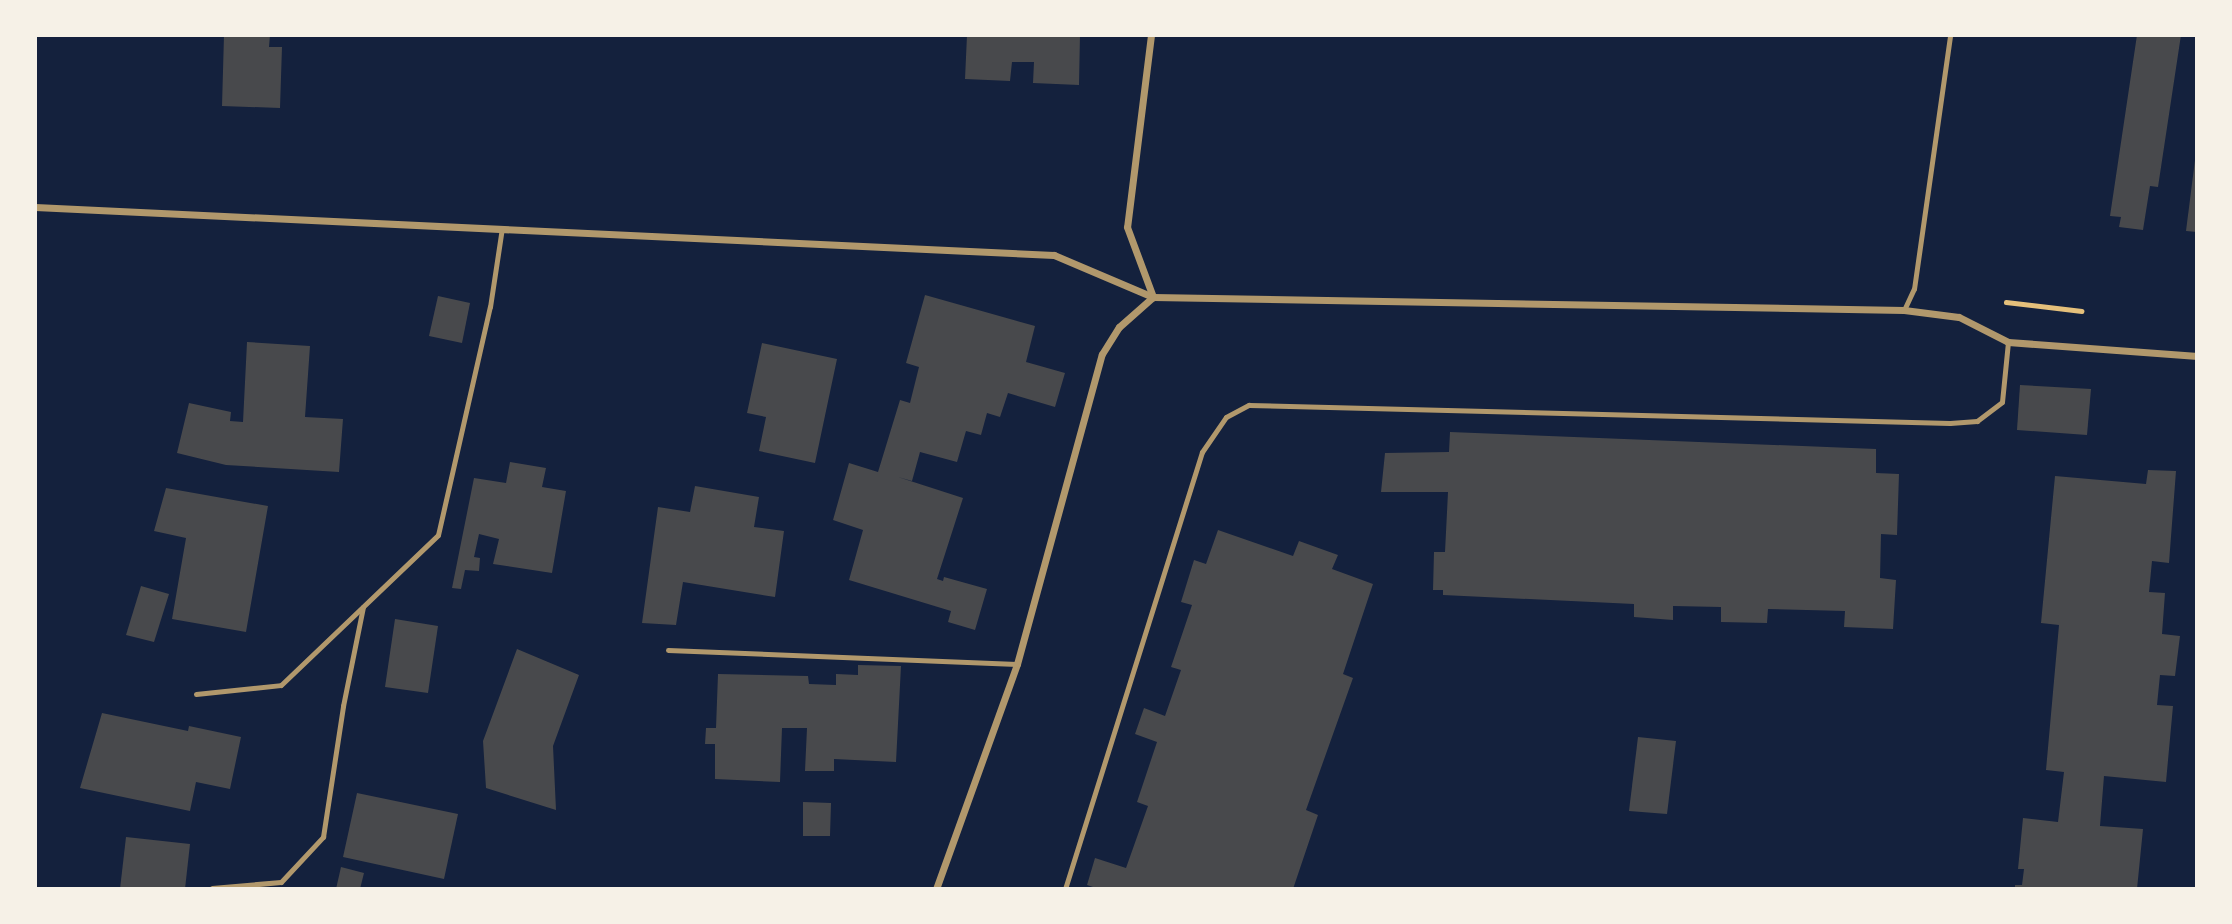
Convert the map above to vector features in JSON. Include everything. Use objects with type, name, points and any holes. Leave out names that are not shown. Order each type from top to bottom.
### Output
[{"type":"street","points":[[1152,35],[1127,227],[1153,298]]},
{"type":"street","points":[[35,207],[1054,255],[1153,298],[1904,310],[1959,317],[2008,342],[2197,355]]},
{"type":"street","points":[[936,889],[1017,664],[1102,354],[1119,327],[1153,298]]},
{"type":"lane","points":[[1904,310],[1914,289],[1950,35]]},
{"type":"lane","points":[[196,694],[281,685],[438,535],[491,307],[502,228]]},
{"type":"lane","points":[[1065,889],[1202,452],[1226,417],[1249,405],[1950,423],[1978,421],[2002,402],[2008,342]]},
{"type":"lane","points":[[212,888],[281,882],[323,837],[343,706],[363,607]]},
{"type":"lane","points":[[668,650],[1017,664]]},
{"type":"building","points":[[224,35],[270,35],[269,47],[282,47],[280,108],[222,106]]},
{"type":"building","points":[[967,35],[1080,35],[1079,85],[1033,83],[1034,62],[1012,62],[1010,81],[965,79]]},
{"type":"building","points":[[2137,35],[2181,35],[2158,187],[2150,186],[2143,230],[2119,227],[2121,217],[2110,216]]},
{"type":"building","points":[[2197,160],[2197,232],[2186,231]]},
{"type":"building","points":[[925,295],[1035,326],[1026,362],[1065,373],[1055,407],[1008,393],[1000,417],[987,413],[981,435],[966,431],[957,462],[920,452],[912,481],[898,477],[963,498],[937,579],[943,581],[944,577],[987,589],[975,630],[948,622],[951,611],[849,580],[863,530],[833,520],[849,463],[878,472],[900,400],[910,403],[919,367],[906,363]]},
{"type":"building","points":[[438,296],[470,303],[462,343],[429,336]]},
{"type":"building","points":[[247,342],[310,346],[305,417],[343,419],[339,472],[226,465],[177,453],[189,403],[231,412],[230,421],[243,422]]},
{"type":"building","points":[[762,343],[837,359],[815,463],[759,451],[766,417],[747,413]]},
{"type":"building","points":[[2020,385],[2091,389],[2087,435],[2017,430]]},
{"type":"building","points":[[1450,432],[1876,449],[1876,473],[1899,474],[1897,535],[1881,534],[1880,578],[1896,580],[1893,629],[1844,627],[1845,611],[1768,609],[1767,623],[1721,622],[1721,607],[1673,606],[1673,620],[1634,617],[1634,604],[1443,595],[1443,590],[1433,590],[1434,552],[1445,552],[1448,492],[1381,492],[1385,453],[1449,452]]},
{"type":"building","points":[[510,462],[546,468],[542,487],[566,491],[552,573],[493,564],[499,539],[479,534],[474,557],[480,558],[479,571],[465,570],[461,589],[452,588],[474,478],[506,483]]},
{"type":"building","points":[[2148,470],[2176,471],[2169,563],[2152,561],[2149,592],[2165,593],[2162,634],[2180,636],[2175,676],[2160,675],[2157,705],[2173,706],[2166,782],[2104,776],[2100,826],[2143,829],[2137,889],[2015,889],[2015,885],[2022,885],[2024,869],[2018,869],[2023,818],[2058,822],[2064,772],[2046,770],[2059,625],[2041,623],[2055,476],[2146,484]]},
{"type":"building","points":[[695,486],[759,497],[754,527],[784,531],[775,597],[683,582],[676,625],[642,623],[658,507],[690,512]]},
{"type":"building","points":[[166,488],[268,506],[246,632],[172,619],[186,538],[154,531]]},
{"type":"building","points":[[1218,530],[1293,556],[1299,541],[1338,555],[1332,569],[1373,584],[1343,674],[1353,678],[1306,810],[1318,815],[1293,889],[1099,889],[1087,885],[1095,858],[1126,868],[1148,806],[1137,802],[1157,742],[1135,734],[1144,708],[1165,716],[1181,670],[1171,667],[1192,605],[1181,602],[1194,560],[1206,564]]},
{"type":"building","points":[[141,586],[169,594],[154,642],[126,635]]},
{"type":"building","points":[[395,619],[438,626],[428,693],[385,687]]},
{"type":"building","points":[[517,649],[579,675],[553,746],[556,810],[486,788],[483,741]]},
{"type":"building","points":[[858,665],[901,666],[896,762],[834,759],[834,771],[805,771],[807,728],[782,728],[780,782],[715,779],[715,744],[705,744],[706,728],[716,728],[718,674],[808,676],[809,684],[836,685],[836,674],[858,675]]},
{"type":"building","points":[[102,713],[188,731],[189,726],[241,737],[230,789],[196,782],[190,811],[80,788]]},
{"type":"building","points":[[1638,737],[1676,741],[1667,814],[1629,811]]},
{"type":"building","points":[[357,793],[458,814],[444,879],[343,857]]},
{"type":"building","points":[[803,802],[831,803],[830,836],[803,836]]},
{"type":"building","points":[[126,837],[190,844],[185,889],[120,889]]},
{"type":"building","points":[[341,867],[364,873],[360,889],[336,889]]}]
